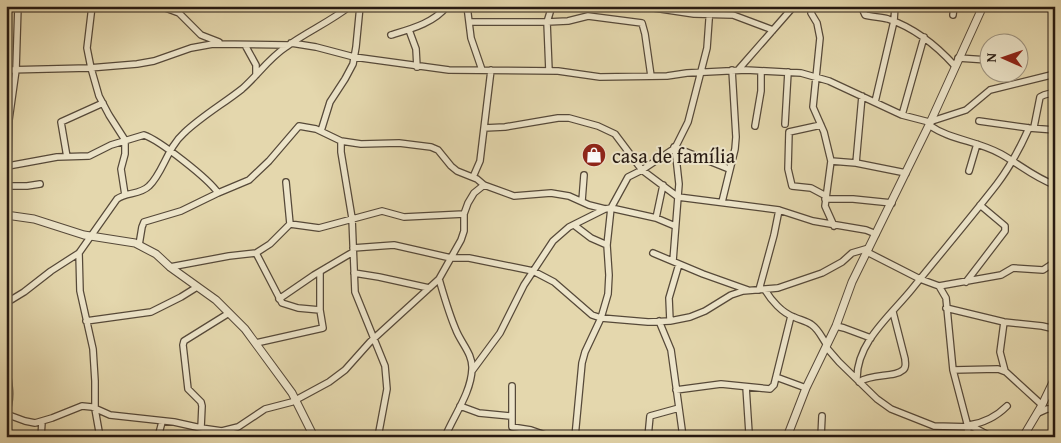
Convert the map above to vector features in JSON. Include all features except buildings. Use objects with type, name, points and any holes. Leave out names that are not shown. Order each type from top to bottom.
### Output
[{"type":"street","points":[[6,179],[8,130],[16,70],[18,6]]},
{"type":"street","points":[[92,6],[88,48],[90,68],[102,103],[125,140],[125,154],[120,168],[125,195]]},
{"type":"street","points":[[160,6],[179,13],[200,34],[223,44]]},
{"type":"street","points":[[6,302],[24,292],[51,271],[79,253],[121,196],[148,187],[156,177],[169,150],[184,132],[242,89],[290,44],[328,22],[350,6]]},
{"type":"street","points":[[321,131],[330,102],[349,73],[354,57],[360,6]]},
{"type":"street","points":[[392,35],[436,18],[447,6]]},
{"type":"street","points":[[467,6],[474,50],[482,70]]},
{"type":"street","points":[[549,71],[547,22],[552,6]]},
{"type":"street","points":[[575,437],[582,362],[601,318],[609,285],[608,209],[628,177],[642,170],[674,148],[692,113],[707,48],[710,6]]},
{"type":"street","points":[[722,202],[734,154],[736,137],[733,105],[735,70],[761,45],[794,6]]},
{"type":"street","points":[[813,6],[811,13],[817,23],[820,38],[813,107],[821,125],[831,161],[826,198],[827,213],[834,226]]},
{"type":"street","points":[[862,6],[865,15],[894,21],[924,37],[943,52],[955,66]]},
{"type":"street","points":[[876,102],[894,21],[895,6]]},
{"type":"street","points":[[953,15],[954,6]]},
{"type":"street","points":[[788,437],[806,388],[836,326],[846,296],[892,203],[983,6]]},
{"type":"street","points":[[654,8],[733,15],[772,30]]},
{"type":"street","points":[[470,22],[568,21],[588,16],[642,23],[652,76]]},
{"type":"street","points":[[409,30],[416,49],[417,67]]},
{"type":"street","points":[[902,115],[924,37]]},
{"type":"street","points":[[6,70],[90,68],[136,64],[154,61],[191,48],[223,44],[290,44],[316,47],[354,57],[449,70],[549,71],[600,77],[652,76],[735,70],[788,72],[816,76],[902,115],[929,123],[944,135],[977,144],[1000,154],[1039,178],[1055,185]]},
{"type":"street","points":[[245,45],[254,60],[256,75]]},
{"type":"street","points":[[958,58],[978,59]]},
{"type":"street","points":[[473,177],[480,161],[491,70]]},
{"type":"street","points":[[755,126],[761,91],[761,71]]},
{"type":"street","points":[[785,124],[788,72]]},
{"type":"street","points":[[929,123],[966,110],[990,90],[1055,74]]},
{"type":"street","points":[[858,380],[858,363],[871,338],[1013,162],[1032,127],[1040,97],[1055,92]]},
{"type":"street","points":[[856,163],[862,96]]},
{"type":"street","points":[[66,157],[61,122],[102,103]]},
{"type":"street","points":[[484,128],[569,118],[610,131],[620,139],[642,170],[678,197],[779,210],[834,226],[866,230],[876,234]]},
{"type":"street","points":[[979,120],[1055,130]]},
{"type":"street","points":[[821,125],[789,132],[788,169],[792,186],[811,188],[826,198],[892,203]]},
{"type":"street","points":[[139,245],[144,222],[181,211],[218,192],[249,180],[299,126],[321,131],[341,141],[372,144],[399,143],[431,147],[438,150],[457,171],[473,177],[484,185],[514,196],[551,193],[569,196],[589,205],[656,218],[675,226]]},
{"type":"street","points":[[8,166],[58,157],[94,155],[105,148],[125,140],[146,135],[169,150],[218,192]]},
{"type":"street","points":[[341,141],[341,152],[352,218],[355,292],[373,339],[382,355],[386,378],[385,400],[378,437]]},
{"type":"street","points":[[969,171],[977,144]]},
{"type":"street","points":[[674,148],[729,169]]},
{"type":"street","points":[[670,321],[669,298],[676,263],[675,226],[678,197],[678,173],[674,148]]},
{"type":"street","points":[[831,161],[856,163],[906,173]]},
{"type":"street","points":[[582,201],[584,175]]},
{"type":"street","points":[[286,182],[290,224]]},
{"type":"street","points":[[6,186],[40,184]]},
{"type":"street","points":[[6,367],[9,404],[6,413],[25,421],[42,422],[82,406],[110,415],[174,422],[222,431],[232,430],[265,409],[296,401],[329,382],[345,370],[373,339],[438,279],[461,240],[464,231],[464,214],[471,197],[484,185]]},
{"type":"street","points":[[656,218],[663,185]]},
{"type":"street","points":[[966,282],[1005,231],[1005,226],[980,205]]},
{"type":"street","points":[[445,437],[460,406],[472,371],[500,333],[532,271],[561,234],[574,225],[608,209]]},
{"type":"street","points":[[762,290],[779,210]]},
{"type":"street","points":[[290,224],[319,228],[382,211],[404,217],[464,214]]},
{"type":"street","points":[[6,216],[34,219],[92,237],[124,241],[139,245],[156,254],[229,313],[256,342],[296,401],[314,437]]},
{"type":"street","points":[[170,267],[219,257],[256,253],[270,244],[290,224]]},
{"type":"street","points":[[574,225],[585,234],[607,245]]},
{"type":"street","points":[[279,299],[354,250],[394,245],[451,258],[469,258],[532,271],[554,282],[585,311],[601,318],[648,322],[670,321],[690,317],[705,311],[732,295],[748,290],[778,288],[822,273],[842,262],[852,253],[868,250],[920,279],[939,286],[1000,275],[1013,268],[1043,270],[1055,262]]},
{"type":"street","points":[[79,253],[80,291],[94,362],[95,409],[100,437]]},
{"type":"street","points":[[256,253],[279,299],[285,305],[320,310]]},
{"type":"street","points":[[653,253],[748,290]]},
{"type":"street","points":[[256,342],[323,328],[320,310],[320,272]]},
{"type":"street","points":[[354,273],[429,288]]},
{"type":"street","points":[[438,279],[456,332],[462,340],[472,362],[472,371]]},
{"type":"street","points":[[86,321],[151,312],[181,298],[197,286]]},
{"type":"street","points":[[939,286],[946,298],[952,370],[967,426],[967,437]]},
{"type":"street","points":[[762,290],[791,316],[810,324],[819,332],[826,346],[839,362],[877,399],[904,415],[936,427],[973,427],[992,437]]},
{"type":"street","points":[[946,308],[1004,322],[1055,329]]},
{"type":"street","points":[[858,380],[870,376],[894,374],[903,370],[906,366],[893,312]]},
{"type":"street","points":[[201,428],[202,406],[201,402],[188,389],[182,345],[184,341],[229,313]]},
{"type":"street","points":[[676,390],[721,384],[770,389],[774,384],[791,316]]},
{"type":"street","points":[[659,322],[671,350],[683,437]]},
{"type":"street","points":[[1004,322],[1000,356],[1005,371]]},
{"type":"street","points":[[836,326],[871,338]]},
{"type":"street","points":[[952,370],[998,368],[1005,371],[1042,405]]},
{"type":"street","points":[[776,377],[806,388]]},
{"type":"street","points":[[1023,437],[1055,378]]},
{"type":"street","points":[[512,386],[511,416],[513,428],[532,430],[551,437]]},
{"type":"street","points":[[746,387],[749,433]]},
{"type":"street","points":[[460,406],[479,413],[511,416]]},
{"type":"street","points":[[967,426],[982,422],[999,414],[1007,406]]},
{"type":"street","points":[[648,437],[650,416],[679,408]]},
{"type":"street","points":[[1035,416],[1042,410],[1055,409]]},
{"type":"street","points":[[821,437],[822,416]]},
{"type":"street","points":[[41,437],[42,422]]},
{"type":"street","points":[[158,437],[162,422]]},
{"type":"place","name":"casa de família","points":[[594,155]]}]
